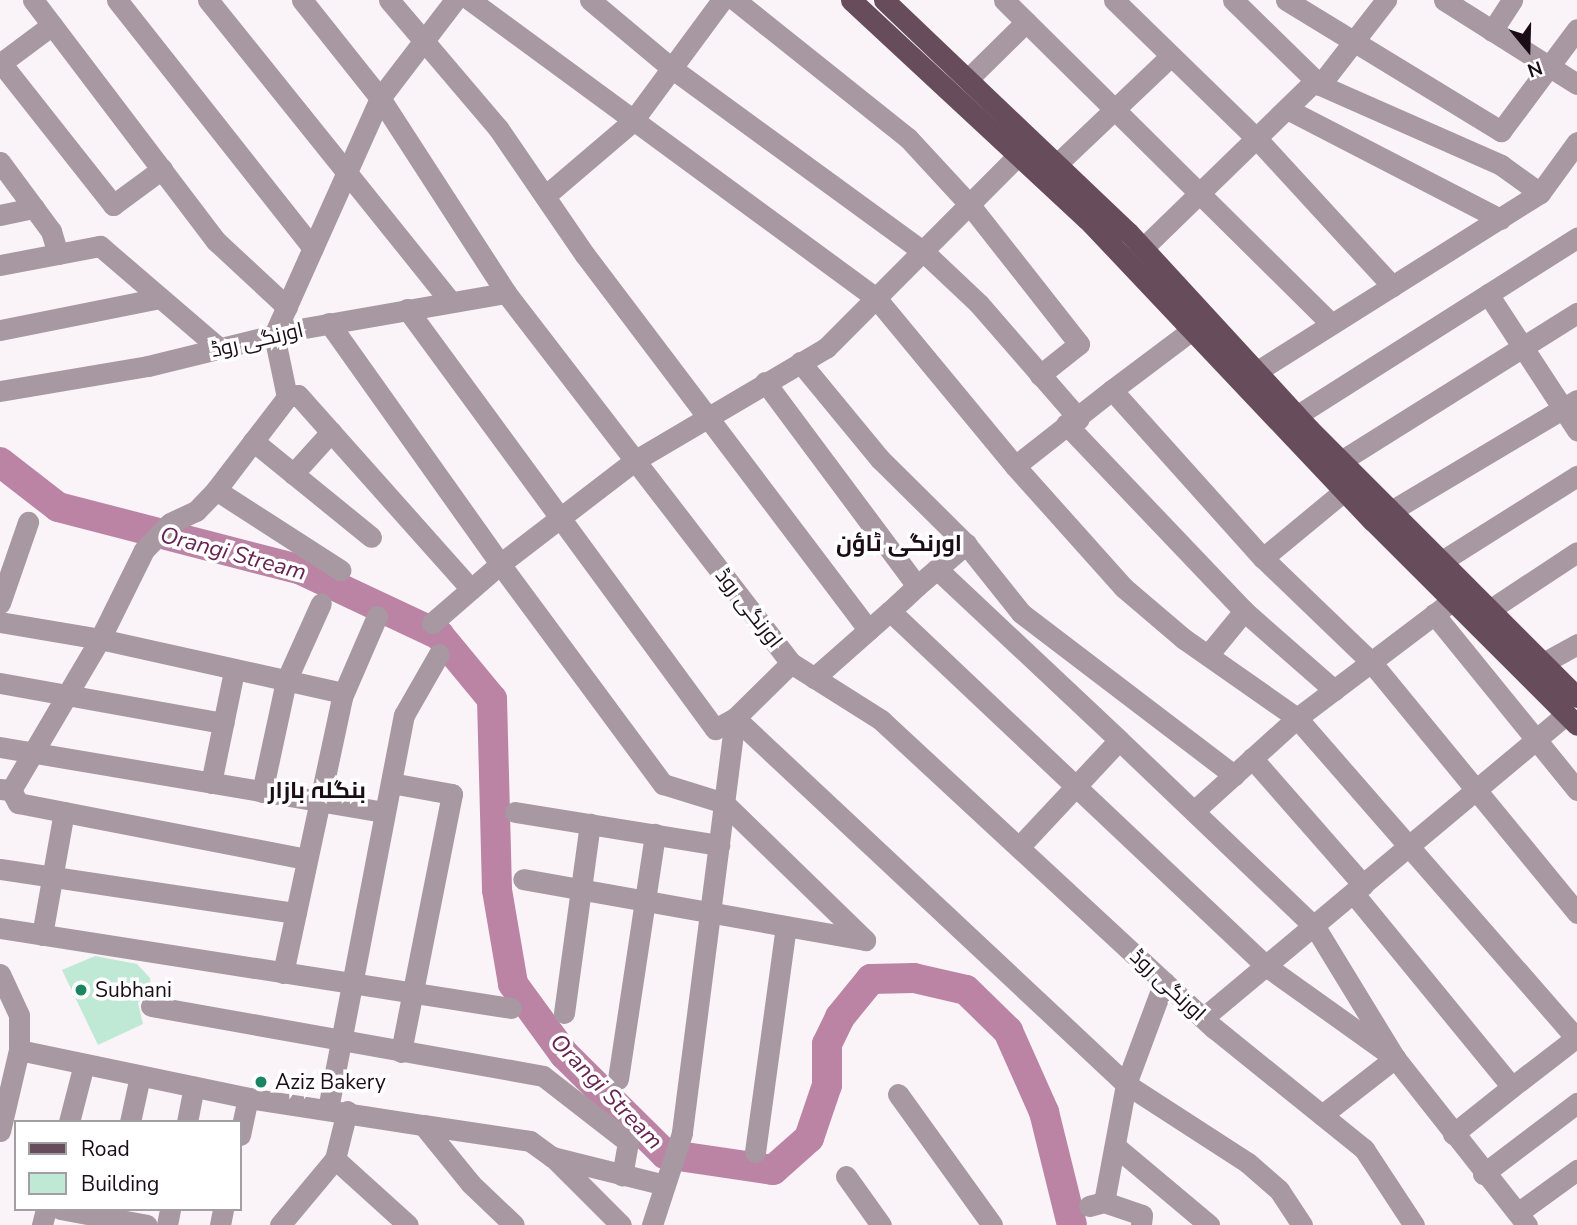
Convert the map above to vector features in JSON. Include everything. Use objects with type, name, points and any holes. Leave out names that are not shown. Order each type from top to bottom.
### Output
[{"type":"main road","points":[[851,0],[1087,219],[1344,491],[1453,600],[1573,712]]},
{"type":"main road","points":[[884,0],[970,78],[1143,248],[1296,416],[1545,662],[1573,712]]},
{"type":"street","points":[[33,0],[216,241],[286,307]]},
{"type":"street","points":[[117,0],[313,248]]},
{"type":"street","points":[[208,0],[347,169],[450,301]]},
{"type":"street","points":[[302,0],[380,98],[506,293]]},
{"type":"street","points":[[389,0],[498,128],[706,415],[869,630]]},
{"type":"street","points":[[287,397],[274,335],[380,98],[421,40],[455,0]]},
{"type":"street","points":[[470,0],[632,122],[876,298],[1015,466],[1124,588],[1208,655],[1297,718],[1410,844],[1576,1037],[1453,1134]]},
{"type":"street","points":[[590,0],[670,67],[924,252],[979,304],[1040,375],[1072,422],[1244,611],[1334,690]]},
{"type":"street","points":[[545,196],[632,122],[722,0]]},
{"type":"street","points":[[735,0],[908,138],[969,204],[1079,344],[1040,375]]},
{"type":"street","points":[[1004,0],[1331,324]]},
{"type":"street","points":[[1114,0],[1256,139],[1392,286]]},
{"type":"street","points":[[1233,0],[1318,82],[1501,165],[1541,193]]},
{"type":"street","points":[[1286,0],[1359,40],[1501,131],[1577,29]]},
{"type":"street","points":[[1143,248],[1318,82],[1359,40],[1386,0]]},
{"type":"street","points":[[1444,0],[1577,84]]},
{"type":"street","points":[[1492,31],[1513,0]]},
{"type":"street","points":[[970,78],[1026,22]]},
{"type":"street","points":[[52,25],[1,63],[113,205],[162,169]]},
{"type":"street","points":[[1057,164],[1171,56]]},
{"type":"street","points":[[1287,109],[1500,219]]},
{"type":"street","points":[[1256,372],[1541,193],[1577,142]]},
{"type":"street","points":[[432,623],[500,564],[634,461],[706,415],[826,348],[1018,155]]},
{"type":"street","points":[[0,162],[51,231],[58,254]]},
{"type":"street","points":[[0,215],[34,208]]},
{"type":"street","points":[[1296,416],[1577,238]]},
{"type":"street","points":[[0,265],[100,246],[219,348]]},
{"type":"street","name":"اورنگی روڈ","points":[[0,391],[148,366],[328,323],[506,293],[791,663],[881,720],[1203,1018],[1364,1149],[1414,1225]]},
{"type":"street","points":[[1488,295],[1522,348],[1569,404],[1577,429]]},
{"type":"street","points":[[0,330],[160,298]]},
{"type":"street","points":[[407,309],[715,729],[736,718],[791,663]]},
{"type":"street","points":[[1341,461],[1577,313]]},
{"type":"street","points":[[328,323],[500,564],[663,784],[724,803],[865,940],[710,915],[523,879]]},
{"type":"street","points":[[1015,466],[1192,330]]},
{"type":"street","points":[[800,362],[880,459],[966,544],[1021,612],[1234,775]]},
{"type":"street","points":[[765,382],[917,586]]},
{"type":"street","points":[[1112,390],[1263,558],[1371,662],[1577,913]]},
{"type":"street","points":[[307,859],[18,803],[6,789],[100,639],[144,550],[163,530],[196,511],[216,490],[287,397],[298,395],[471,589]]},
{"type":"street","points":[[1391,511],[1569,404]]},
{"type":"street","points":[[293,474],[331,432]]},
{"type":"street","points":[[253,441],[371,537]]},
{"type":"street","points":[[1442,561],[1577,476]]},
{"type":"street","points":[[216,490],[340,570]]},
{"type":"street","points":[[1263,558],[1344,491]]},
{"type":"street","points":[[0,603],[28,522]]},
{"type":"street","points":[[814,678],[966,544]]},
{"type":"street","points":[[1491,609],[1577,552]]},
{"type":"street","points":[[937,569],[1315,927],[1395,1058],[1483,1174],[1523,1218],[1577,1170]]},
{"type":"street","points":[[1194,811],[1297,718],[1453,600]]},
{"type":"street","points":[[262,792],[286,681],[321,603]]},
{"type":"street","points":[[890,611],[1266,966],[1395,1058]]},
{"type":"street","points":[[1208,655],[1244,611]]},
{"type":"street","points":[[1434,614],[1577,790]]},
{"type":"street","points":[[283,973],[343,693],[377,616]]},
{"type":"street","points":[[0,622],[100,639],[233,671],[343,693]]},
{"type":"street","points":[[1545,662],[1577,645]]},
{"type":"street","points":[[280,1225],[335,1159],[341,1041],[404,715],[439,654]]},
{"type":"street","points":[[211,783],[233,671]]},
{"type":"street","points":[[0,683],[223,723]]},
{"type":"street","points":[[1203,1018],[1315,927],[1410,844],[1573,712]]},
{"type":"street","points":[[652,1225],[682,1133],[736,718]]},
{"type":"street","points":[[736,718],[1126,1084],[1248,1163],[1279,1190],[1302,1225]]},
{"type":"street","points":[[1019,847],[1119,740]]},
{"type":"street","points":[[0,747],[385,812]]},
{"type":"street","points":[[1252,758],[1512,1087]]},
{"type":"street","points":[[391,783],[452,794],[410,993],[401,1052]]},
{"type":"street","points":[[42,935],[64,812]]},
{"type":"street","points":[[515,812],[719,845]]},
{"type":"street","points":[[564,1013],[590,824]]},
{"type":"street","points":[[618,1079],[655,834]]},
{"type":"street","points":[[0,869],[296,913]]},
{"type":"street","points":[[755,1152],[786,927]]},
{"type":"street","points":[[0,928],[511,1008]]},
{"type":"street","points":[[0,974],[19,1015],[19,1050],[0,1131]]},
{"type":"street","points":[[1141,1225],[1142,1215],[1097,1204],[1115,1146],[1126,1084],[1164,982]]},
{"type":"street","points":[[151,1006],[542,1076],[628,1142],[622,1175]]},
{"type":"street","points":[[19,1050],[248,1098],[530,1141],[552,1157],[621,1225]]},
{"type":"street","points":[[1322,1115],[1395,1058]]},
{"type":"street","points":[[69,1120],[83,1064]]},
{"type":"street","points":[[130,1120],[140,1076]]},
{"type":"street","points":[[187,1120],[194,1087]]},
{"type":"street","points":[[898,1094],[992,1225]]},
{"type":"street","points":[[242,1126],[248,1098]]},
{"type":"street","points":[[1483,1174],[1577,1103]]},
{"type":"street","points":[[423,1125],[471,1184],[514,1225]]},
{"type":"street","points":[[1115,1146],[1209,1225]]},
{"type":"street","points":[[552,1157],[665,1185]]},
{"type":"street","points":[[335,1159],[408,1225]]},
{"type":"street","points":[[846,1176],[881,1225]]},
{"type":"street","points":[[72,1211],[147,1225]]},
{"type":"building","points":[[95,956],[137,964],[150,978],[151,989],[138,1003],[143,1024],[98,1045],[62,970]]},
{"type":"waterway","name":"Orangi Stream","points":[[0,462],[58,507],[301,570],[439,635],[492,699],[497,890],[513,984],[564,1054],[665,1154],[773,1170],[809,1138],[827,1085],[827,1044],[840,1017],[871,979],[914,978],[966,990],[1008,1031],[1044,1112],[1072,1225]]},
{"type":"place","name":"Subhani","points":[[81,990]]},
{"type":"place","name":"Aziz Bakery","points":[[261,1082]]},
{"type":"district","name":"اورنگی ٹاؤن","points":[[899,544]]},
{"type":"district","name":"بنگلہ بازار","points":[[317,791]]}]
